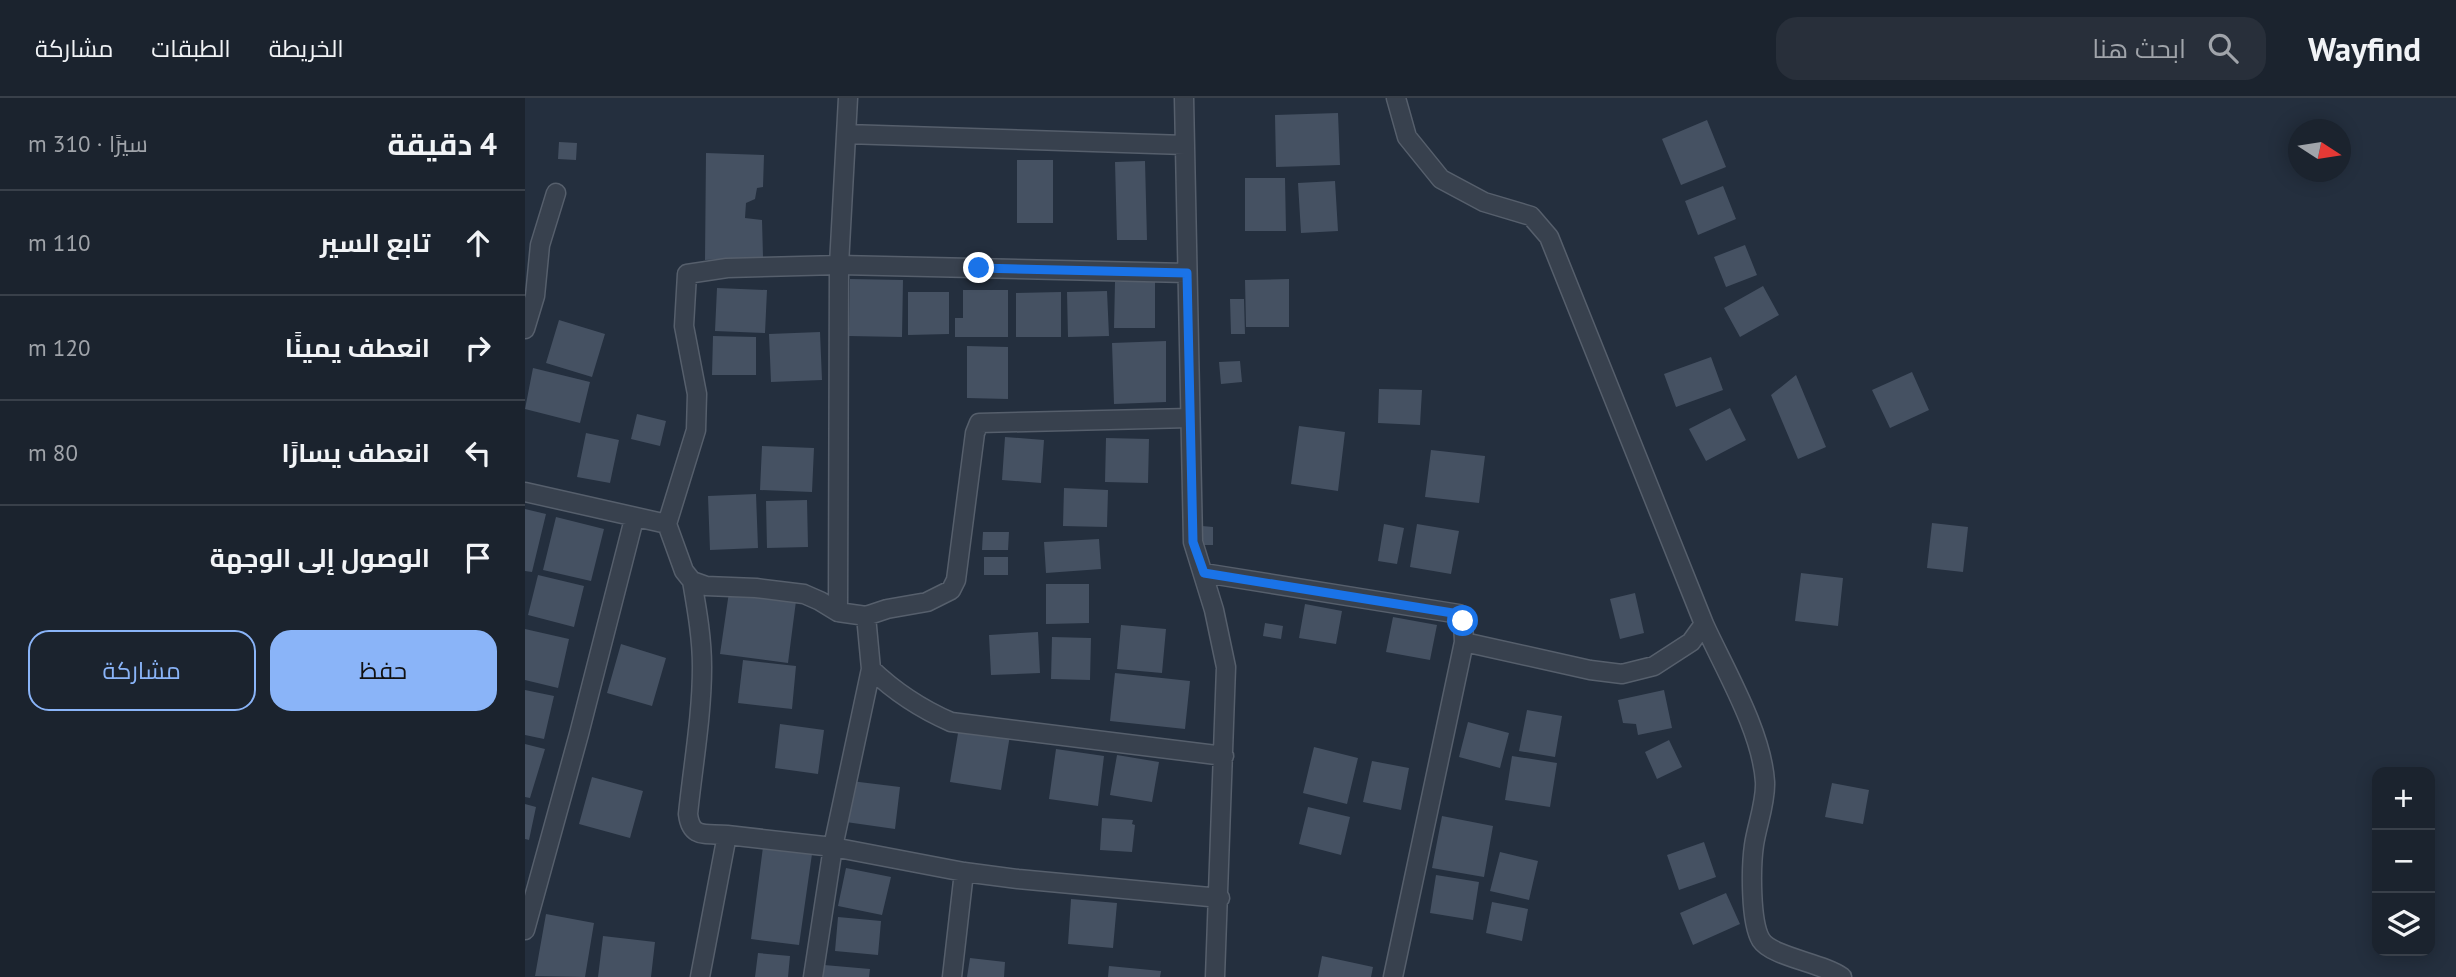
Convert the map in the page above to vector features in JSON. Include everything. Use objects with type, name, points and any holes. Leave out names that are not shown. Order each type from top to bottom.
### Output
[{"type":"street","points":[[838,612],[839,265],[848,98]]},
{"type":"street","points":[[1184,98],[1193,542],[1204,573],[1226,667],[1220,898],[1215,977]]},
{"type":"street","points":[[1397,98],[1407,137],[1441,179],[1483,202],[1531,216],[1549,237],[1704,624],[1760,750],[1765,785],[1753,848],[1753,892],[1756,925],[1761,939],[1770,948],[1808,961],[1842,977]]},
{"type":"street","points":[[846,134],[1185,145]]},
{"type":"street","points":[[525,329],[535,296],[540,245],[556,193]]},
{"type":"street","points":[[1187,273],[839,265],[727,268],[687,274],[684,326],[697,394],[696,430],[667,524],[684,571],[692,581],[701,632],[701,699],[688,814],[689,826],[695,832],[833,847],[964,872],[1018,879],[1220,898]]},
{"type":"street","points":[[692,581],[706,586],[804,594],[838,612],[866,616],[887,609],[927,602],[951,590],[956,580],[975,433],[979,423],[1190,418]]},
{"type":"street","points":[[525,492],[634,519],[667,524]]},
{"type":"street","points":[[525,929],[634,519]]},
{"type":"street","points":[[1204,573],[1459,614],[1463,621],[1464,642],[1394,977]]},
{"type":"street","points":[[813,977],[833,847],[871,669],[866,616]]},
{"type":"street","points":[[1464,642],[1590,670],[1622,674],[1654,666],[1691,642],[1704,624]]},
{"type":"street","points":[[871,669],[911,702],[951,722],[1224,757]]},
{"type":"street","points":[[700,977],[727,835]]},
{"type":"street","points":[[952,977],[964,872]]},
{"type":"building","points":[[1338,113],[1340,165],[1276,167],[1275,115]]},
{"type":"building","points":[[1707,120],[1726,167],[1681,185],[1662,139]]},
{"type":"building","points":[[559,142],[577,143],[576,160],[558,159]]},
{"type":"building","points":[[706,153],[764,155],[763,187],[757,188],[755,199],[746,203],[745,218],[762,220],[763,257],[705,260]]},
{"type":"building","points":[[1017,160],[1053,160],[1053,223],[1017,223]]},
{"type":"building","points":[[1145,161],[1147,240],[1117,240],[1115,162]]},
{"type":"building","points":[[1245,178],[1285,178],[1286,231],[1245,231]]},
{"type":"building","points":[[1335,181],[1338,231],[1301,233],[1298,183]]},
{"type":"building","points":[[1723,186],[1736,219],[1698,235],[1685,201]]},
{"type":"building","points":[[1745,245],[1757,275],[1726,287],[1714,257]]},
{"type":"building","points":[[850,279],[903,280],[902,337],[849,336]]},
{"type":"building","points":[[1289,279],[1289,327],[1246,327],[1245,280]]},
{"type":"building","points":[[1115,282],[1155,282],[1155,328],[1114,328]]},
{"type":"building","points":[[1763,286],[1779,315],[1740,337],[1724,308]]},
{"type":"building","points":[[717,288],[767,290],[765,333],[715,331]]},
{"type":"building","points":[[963,290],[1008,290],[1008,337],[955,337],[955,318],[963,318]]},
{"type":"building","points":[[1107,291],[1109,336],[1068,337],[1067,292]]},
{"type":"building","points":[[908,292],[949,292],[949,334],[908,335]]},
{"type":"building","points":[[1061,292],[1061,337],[1016,337],[1016,293]]},
{"type":"building","points":[[1230,299],[1244,299],[1245,334],[1231,334]]},
{"type":"building","points":[[559,320],[605,334],[592,377],[546,363]]},
{"type":"building","points":[[820,332],[822,380],[771,382],[769,334]]},
{"type":"building","points":[[713,336],[756,337],[756,375],[712,375]]},
{"type":"building","points":[[1166,341],[1166,402],[1114,404],[1112,343]]},
{"type":"building","points":[[967,346],[1008,347],[1008,399],[967,398]]},
{"type":"building","points":[[1711,357],[1723,390],[1676,407],[1664,374]]},
{"type":"building","points":[[1240,361],[1242,382],[1221,384],[1219,362]]},
{"type":"building","points":[[533,368],[590,382],[580,423],[525,409]]},
{"type":"building","points":[[1912,372],[1929,410],[1890,428],[1872,390]]},
{"type":"building","points":[[1796,375],[1826,447],[1798,459],[1771,395]]},
{"type":"building","points":[[1379,389],[1422,390],[1420,425],[1378,423]]},
{"type":"building","points":[[1730,408],[1746,440],[1706,461],[1689,429]]},
{"type":"building","points":[[637,414],[666,421],[660,446],[631,439]]},
{"type":"building","points":[[1299,426],[1345,432],[1338,491],[1291,484]]},
{"type":"building","points":[[586,433],[619,440],[610,483],[577,477]]},
{"type":"building","points":[[1005,437],[1044,440],[1041,483],[1002,480]]},
{"type":"building","points":[[1106,438],[1149,439],[1148,483],[1105,482]]},
{"type":"building","points":[[762,446],[814,448],[812,492],[760,490]]},
{"type":"building","points":[[1431,450],[1485,456],[1479,503],[1425,497]]},
{"type":"building","points":[[1064,488],[1108,490],[1107,527],[1063,526]]},
{"type":"building","points":[[756,494],[758,548],[710,550],[708,496]]},
{"type":"building","points":[[807,500],[808,547],[767,548],[766,501]]},
{"type":"building","points":[[525,509],[546,514],[532,572],[525,571]]},
{"type":"building","points":[[556,517],[604,529],[591,581],[543,570]]},
{"type":"building","points":[[1932,523],[1968,527],[1963,572],[1927,568]]},
{"type":"building","points":[[1384,524],[1404,528],[1397,564],[1378,561]]},
{"type":"building","points":[[1417,524],[1459,531],[1451,574],[1410,567]]},
{"type":"building","points":[[1202,526],[1213,527],[1213,545],[1202,545]]},
{"type":"building","points":[[983,532],[1009,532],[1008,550],[982,550]]},
{"type":"building","points":[[1099,539],[1101,569],[1046,573],[1044,542]]},
{"type":"building","points":[[984,557],[1008,557],[1008,575],[984,575]]},
{"type":"building","points":[[1801,573],[1843,578],[1838,626],[1795,621]]},
{"type":"building","points":[[538,575],[584,586],[574,627],[528,615]]},
{"type":"building","points":[[1046,584],[1089,584],[1089,623],[1046,624]]},
{"type":"building","points":[[729,592],[796,601],[788,663],[720,654]]},
{"type":"building","points":[[1635,593],[1644,633],[1620,639],[1610,599]]},
{"type":"building","points":[[1305,604],[1342,611],[1336,644],[1299,638]]},
{"type":"building","points":[[1393,617],[1437,625],[1430,660],[1386,652]]},
{"type":"building","points":[[1265,623],[1283,626],[1281,639],[1263,636]]},
{"type":"building","points":[[1121,625],[1166,629],[1162,673],[1117,669]]},
{"type":"building","points":[[525,629],[569,639],[558,688],[525,680]]},
{"type":"building","points":[[1038,632],[1040,673],[991,675],[989,635]]},
{"type":"building","points":[[1052,637],[1091,638],[1090,680],[1051,679]]},
{"type":"building","points":[[621,644],[666,658],[652,706],[607,693]]},
{"type":"building","points":[[743,660],[796,666],[792,709],[738,703]]},
{"type":"building","points":[[1115,673],[1190,681],[1185,729],[1110,721]]},
{"type":"building","points":[[525,690],[554,696],[544,739],[525,735]]},
{"type":"building","points":[[1664,690],[1672,728],[1638,735],[1636,724],[1623,723],[1618,700]]},
{"type":"building","points":[[1527,710],[1562,716],[1555,757],[1519,751]]},
{"type":"building","points":[[1468,722],[1509,733],[1500,768],[1459,757]]},
{"type":"building","points":[[780,724],[824,730],[818,774],[775,768]]},
{"type":"building","points":[[959,727],[1010,735],[1001,790],[950,782]]},
{"type":"building","points":[[1669,740],[1682,767],[1657,779],[1645,752]]},
{"type":"building","points":[[525,744],[545,749],[530,798],[525,797]]},
{"type":"building","points":[[1314,747],[1358,758],[1347,804],[1303,793]]},
{"type":"building","points":[[1056,749],[1104,756],[1098,806],[1049,799]]},
{"type":"building","points":[[1117,755],[1159,762],[1152,802],[1110,795]]},
{"type":"building","points":[[1512,756],[1557,763],[1550,807],[1505,800]]},
{"type":"building","points":[[1372,761],[1409,768],[1401,810],[1363,802]]},
{"type":"building","points":[[592,777],[643,791],[630,838],[579,824]]},
{"type":"building","points":[[851,781],[900,787],[895,829],[846,822]]},
{"type":"building","points":[[1832,783],[1869,790],[1863,824],[1825,817]]},
{"type":"building","points":[[525,804],[536,807],[529,840],[525,839]]},
{"type":"building","points":[[1308,807],[1350,817],[1341,855],[1299,844]]},
{"type":"building","points":[[1442,816],[1493,826],[1484,877],[1432,868]]},
{"type":"building","points":[[1102,818],[1133,820],[1132,824],[1135,825],[1132,852],[1100,850]]},
{"type":"building","points":[[1704,842],[1716,877],[1679,890],[1667,855]]},
{"type":"building","points":[[763,847],[812,854],[799,945],[751,939]]},
{"type":"building","points":[[1500,852],[1538,861],[1529,900],[1490,891]]},
{"type":"building","points":[[846,868],[891,877],[882,915],[838,906]]},
{"type":"building","points":[[1436,875],[1479,882],[1473,920],[1430,913]]},
{"type":"building","points":[[1726,893],[1740,924],[1693,945],[1680,913]]},
{"type":"building","points":[[1071,899],[1117,903],[1113,948],[1068,944]]},
{"type":"building","points":[[1492,902],[1528,909],[1522,941],[1486,933]]},
{"type":"building","points":[[546,914],[594,923],[585,977],[535,976]]},
{"type":"building","points":[[838,917],[881,921],[878,955],[835,951]]},
{"type":"building","points":[[603,936],[655,942],[651,977],[598,977]]},
{"type":"building","points":[[758,953],[790,956],[788,977],[755,977]]},
{"type":"building","points":[[1322,956],[1373,967],[1371,977],[1318,977]]},
{"type":"building","points":[[970,958],[1005,962],[1004,977],[967,977]]},
{"type":"building","points":[[824,965],[870,969],[869,977],[823,977]]},
{"type":"building","points":[[1109,966],[1161,971],[1160,977],[1108,977]]},
{"type":"route","points":[[979,268],[1187,273],[1193,542],[1204,573],[1459,614],[1463,621]]}]
